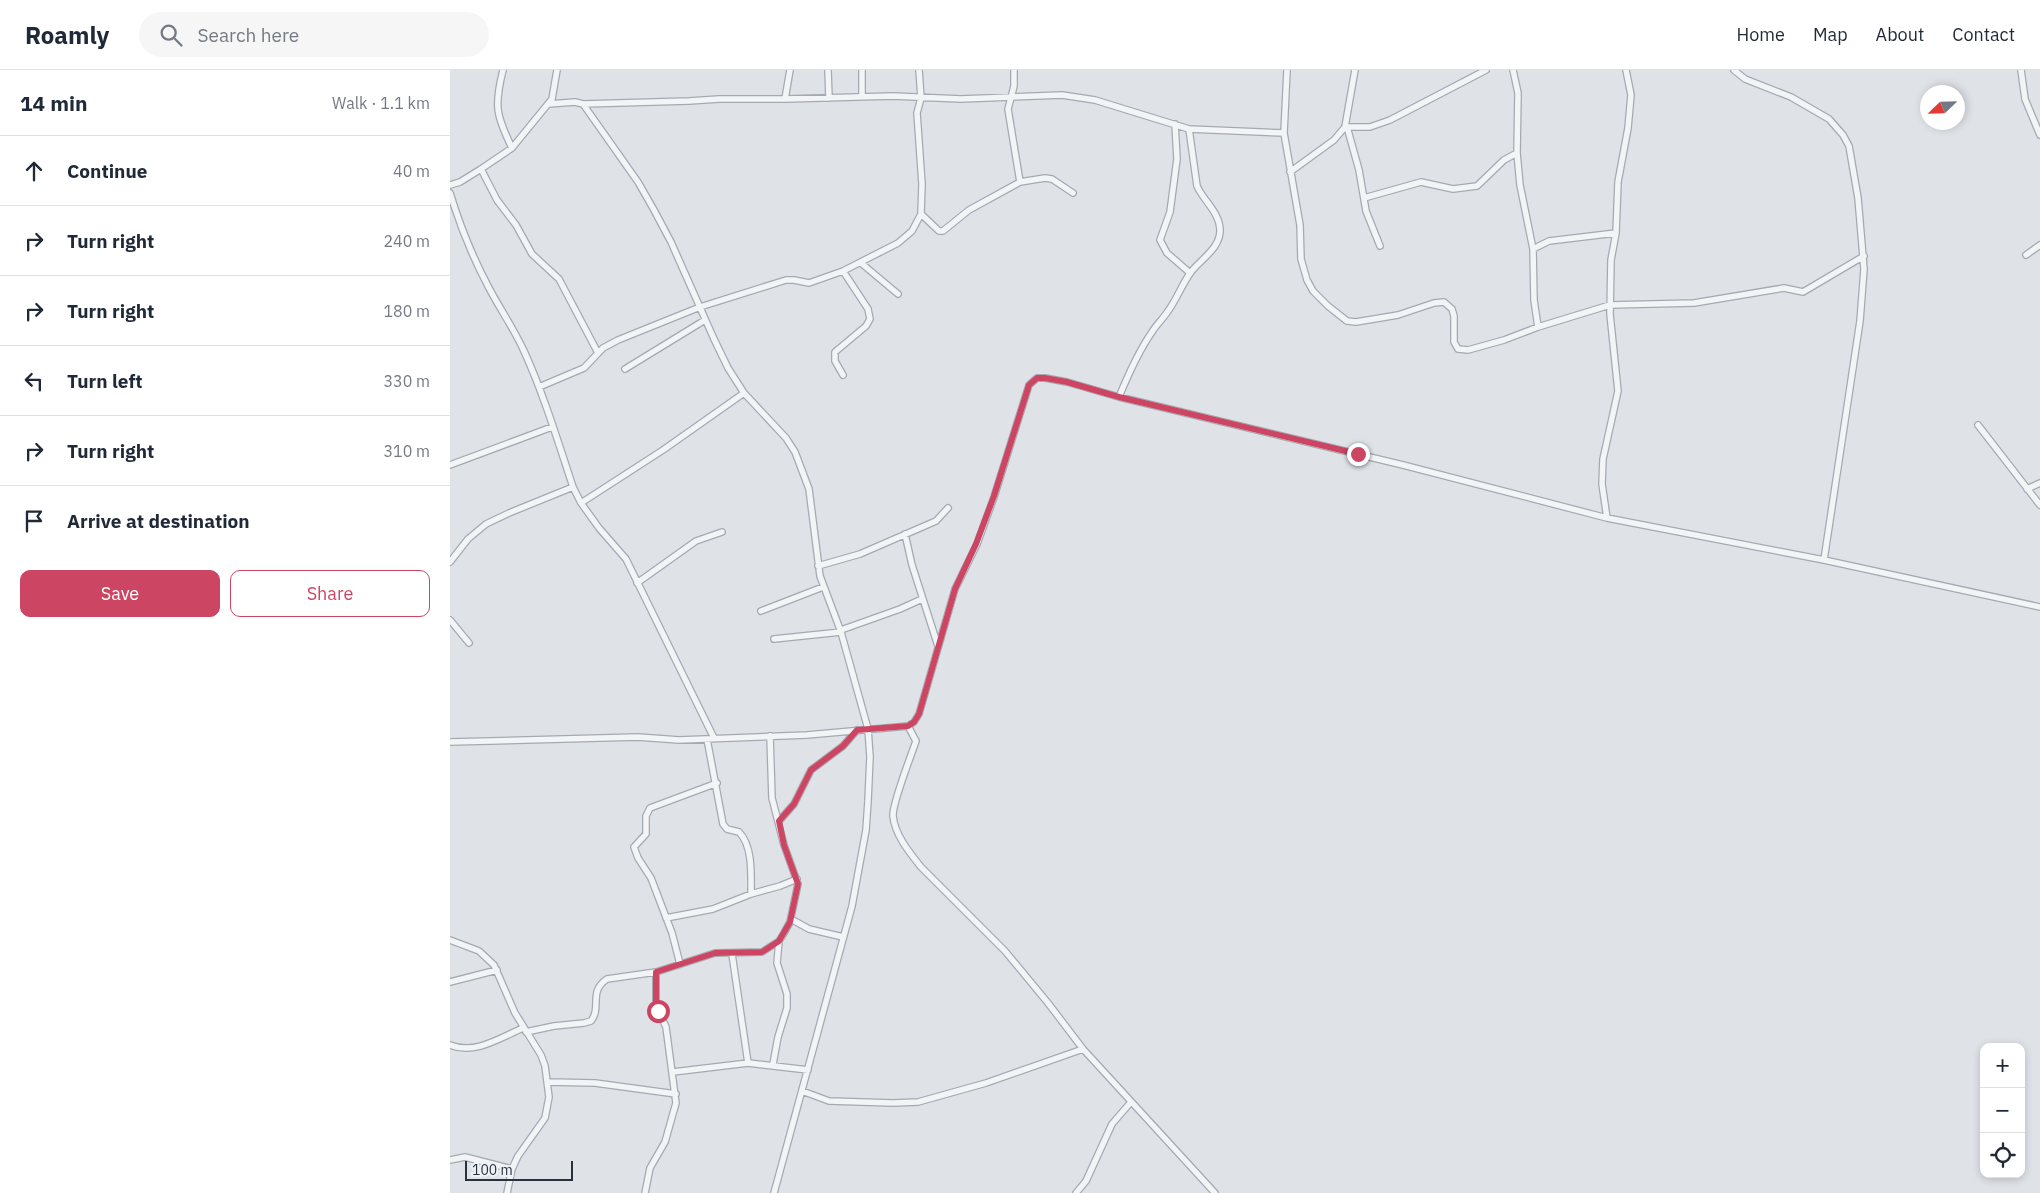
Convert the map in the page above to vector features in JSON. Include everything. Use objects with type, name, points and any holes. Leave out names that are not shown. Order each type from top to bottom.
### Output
[{"type":"street","points":[[503,70],[498,86],[497,112],[512,148]]},
{"type":"street","points":[[450,185],[460,182],[512,148],[552,99],[557,70]]},
{"type":"street","points":[[785,99],[790,70]]},
{"type":"street","points":[[828,70],[829,98]]},
{"type":"street","points":[[862,70],[862,97]]},
{"type":"street","points":[[539,388],[584,368],[598,353],[618,340],[700,307],[786,280],[809,283],[843,271],[861,263],[905,237],[912,231],[921,214],[922,184],[917,113],[921,98],[919,70]]},
{"type":"street","points":[[1014,70],[1014,86],[1008,109],[1020,182]]},
{"type":"street","points":[[1287,70],[1284,133],[1300,225],[1301,259],[1304,273],[1313,291],[1347,321],[1356,322],[1398,315],[1434,303],[1444,302],[1449,305],[1454,316],[1454,342],[1458,348],[1468,350],[1504,340],[1538,326],[1610,305],[1694,303],[1784,288],[1804,292],[1864,256]]},
{"type":"street","points":[[1355,70],[1346,127],[1369,221],[1380,246]]},
{"type":"street","points":[[1290,172],[1334,140],[1346,127],[1370,127],[1390,120],[1486,70]]},
{"type":"street","points":[[1513,70],[1518,93],[1517,153],[1520,185],[1533,249],[1534,300],[1538,326]]},
{"type":"street","points":[[1607,518],[1602,484],[1603,459],[1618,391],[1610,305],[1611,260],[1616,233],[1618,182],[1628,128],[1631,95],[1626,70]]},
{"type":"street","points":[[1734,70],[1745,79],[1814,108],[1843,135],[1849,146],[1858,198],[1864,256],[1860,320],[1824,560]]},
{"type":"street","points":[[2021,70],[2025,98],[2040,135]]},
{"type":"street","points":[[549,104],[575,102],[583,104],[689,102],[719,99],[862,97],[961,99],[1011,96],[1078,96],[1188,129],[1284,133]]},
{"type":"street","points":[[583,104],[638,182],[654,210],[671,242],[728,368],[744,393],[786,438],[804,472],[812,506],[822,587],[841,631],[868,729],[870,757],[866,830],[852,906],[774,1193]]},
{"type":"street","points":[[1175,124],[1177,159],[1170,212],[1160,240],[1167,254],[1190,272]]},
{"type":"street","points":[[1119,397],[1130,371],[1147,340],[1168,311],[1190,272],[1213,250],[1220,229],[1214,212],[1196,186],[1188,129]]},
{"type":"street","points":[[1364,198],[1421,182],[1453,189],[1477,186],[1504,160],[1517,153]]},
{"type":"street","points":[[481,169],[496,200],[516,225],[532,254],[559,279],[598,353]]},
{"type":"street","points":[[921,214],[939,231],[943,231],[969,210],[1020,182],[1045,178],[1052,179],[1073,193]]},
{"type":"street","points":[[450,193],[457,218],[470,250],[488,287],[524,350],[573,487],[581,503],[599,528],[626,559],[714,738]]},
{"type":"street","points":[[1533,249],[1550,241],[1616,233]]},
{"type":"street","points":[[2026,255],[2040,245]]},
{"type":"street","points":[[861,263],[898,294]]},
{"type":"street","points":[[843,271],[868,309],[870,319],[866,326],[835,352],[835,361],[843,375]]},
{"type":"street","points":[[625,369],[706,320]]},
{"type":"street","points":[[450,742],[638,737],[679,740],[807,735],[908,726],[914,722],[919,714],[959,579],[976,544],[994,496],[1029,385],[1037,378],[1067,382],[1119,397],[1385,460],[1607,518],[1824,560],[2040,607]]},
{"type":"street","points":[[581,503],[663,450],[744,393]]},
{"type":"street","points":[[1978,425],[2040,505]]},
{"type":"street","points":[[450,465],[552,427]]},
{"type":"street","points":[[2027,489],[2040,483]]},
{"type":"street","points":[[450,562],[468,539],[486,524],[573,487]]},
{"type":"street","points":[[818,566],[860,554],[939,520],[948,508]]},
{"type":"street","points":[[637,583],[696,541],[722,532]]},
{"type":"street","points":[[905,534],[922,598],[938,646]]},
{"type":"street","points":[[761,611],[822,587]]},
{"type":"street","points":[[774,639],[841,631],[900,609],[922,598]]},
{"type":"street","points":[[450,620],[469,643]]},
{"type":"street","points":[[908,726],[916,741],[893,815],[901,838],[921,867],[986,931],[1018,966],[1083,1049],[1215,1193]]},
{"type":"street","points":[[779,821],[794,804],[811,770],[843,746],[857,730]]},
{"type":"street","points":[[770,736],[770,786],[784,845],[797,879],[790,920],[779,941],[777,962],[787,994],[787,1008],[778,1037],[773,1064]]},
{"type":"street","points":[[707,739],[724,827],[739,832],[746,844],[750,865],[751,894]]},
{"type":"street","points":[[680,964],[672,933],[651,878],[638,858],[634,847],[646,834],[646,816],[650,808],[716,783]]},
{"type":"street","points":[[666,918],[713,909],[797,879]]},
{"type":"street","points":[[790,920],[809,929],[843,937]]},
{"type":"street","points":[[450,940],[479,950],[497,970],[508,999],[524,1030],[541,1055],[548,1082],[548,1108],[545,1118],[522,1150],[512,1170],[507,1193]]},
{"type":"street","points":[[450,1045],[463,1049],[477,1048],[524,1030],[587,1022],[593,1018],[597,990],[600,984],[607,980],[656,972],[715,953],[762,952],[779,941]]},
{"type":"street","points":[[732,954],[748,1063]]},
{"type":"street","points":[[450,982],[497,970]]},
{"type":"street","points":[[645,1193],[650,1168],[665,1142],[675,1113],[676,1094],[666,1027],[656,1006],[656,972]]},
{"type":"street","points":[[802,1091],[828,1101],[918,1102],[986,1083],[1083,1049]]},
{"type":"street","points":[[673,1072],[748,1063],[773,1064],[808,1070]]},
{"type":"street","points":[[548,1082],[595,1083],[676,1094]]},
{"type":"street","points":[[1076,1193],[1086,1181],[1112,1124],[1131,1102]]},
{"type":"street","points":[[451,1157],[465,1157],[512,1170]]},
{"type":"route","points":[[658,1011],[656,1006],[656,972],[715,953],[746,954],[762,952],[779,941],[790,922],[798,884],[784,845],[779,821],[794,804],[808,773],[843,746],[857,730],[908,726],[914,722],[919,714],[955,589],[972,555],[994,496],[1029,385],[1032,381],[1037,378],[1045,378],[1067,382],[1119,397],[1358,454]]}]
